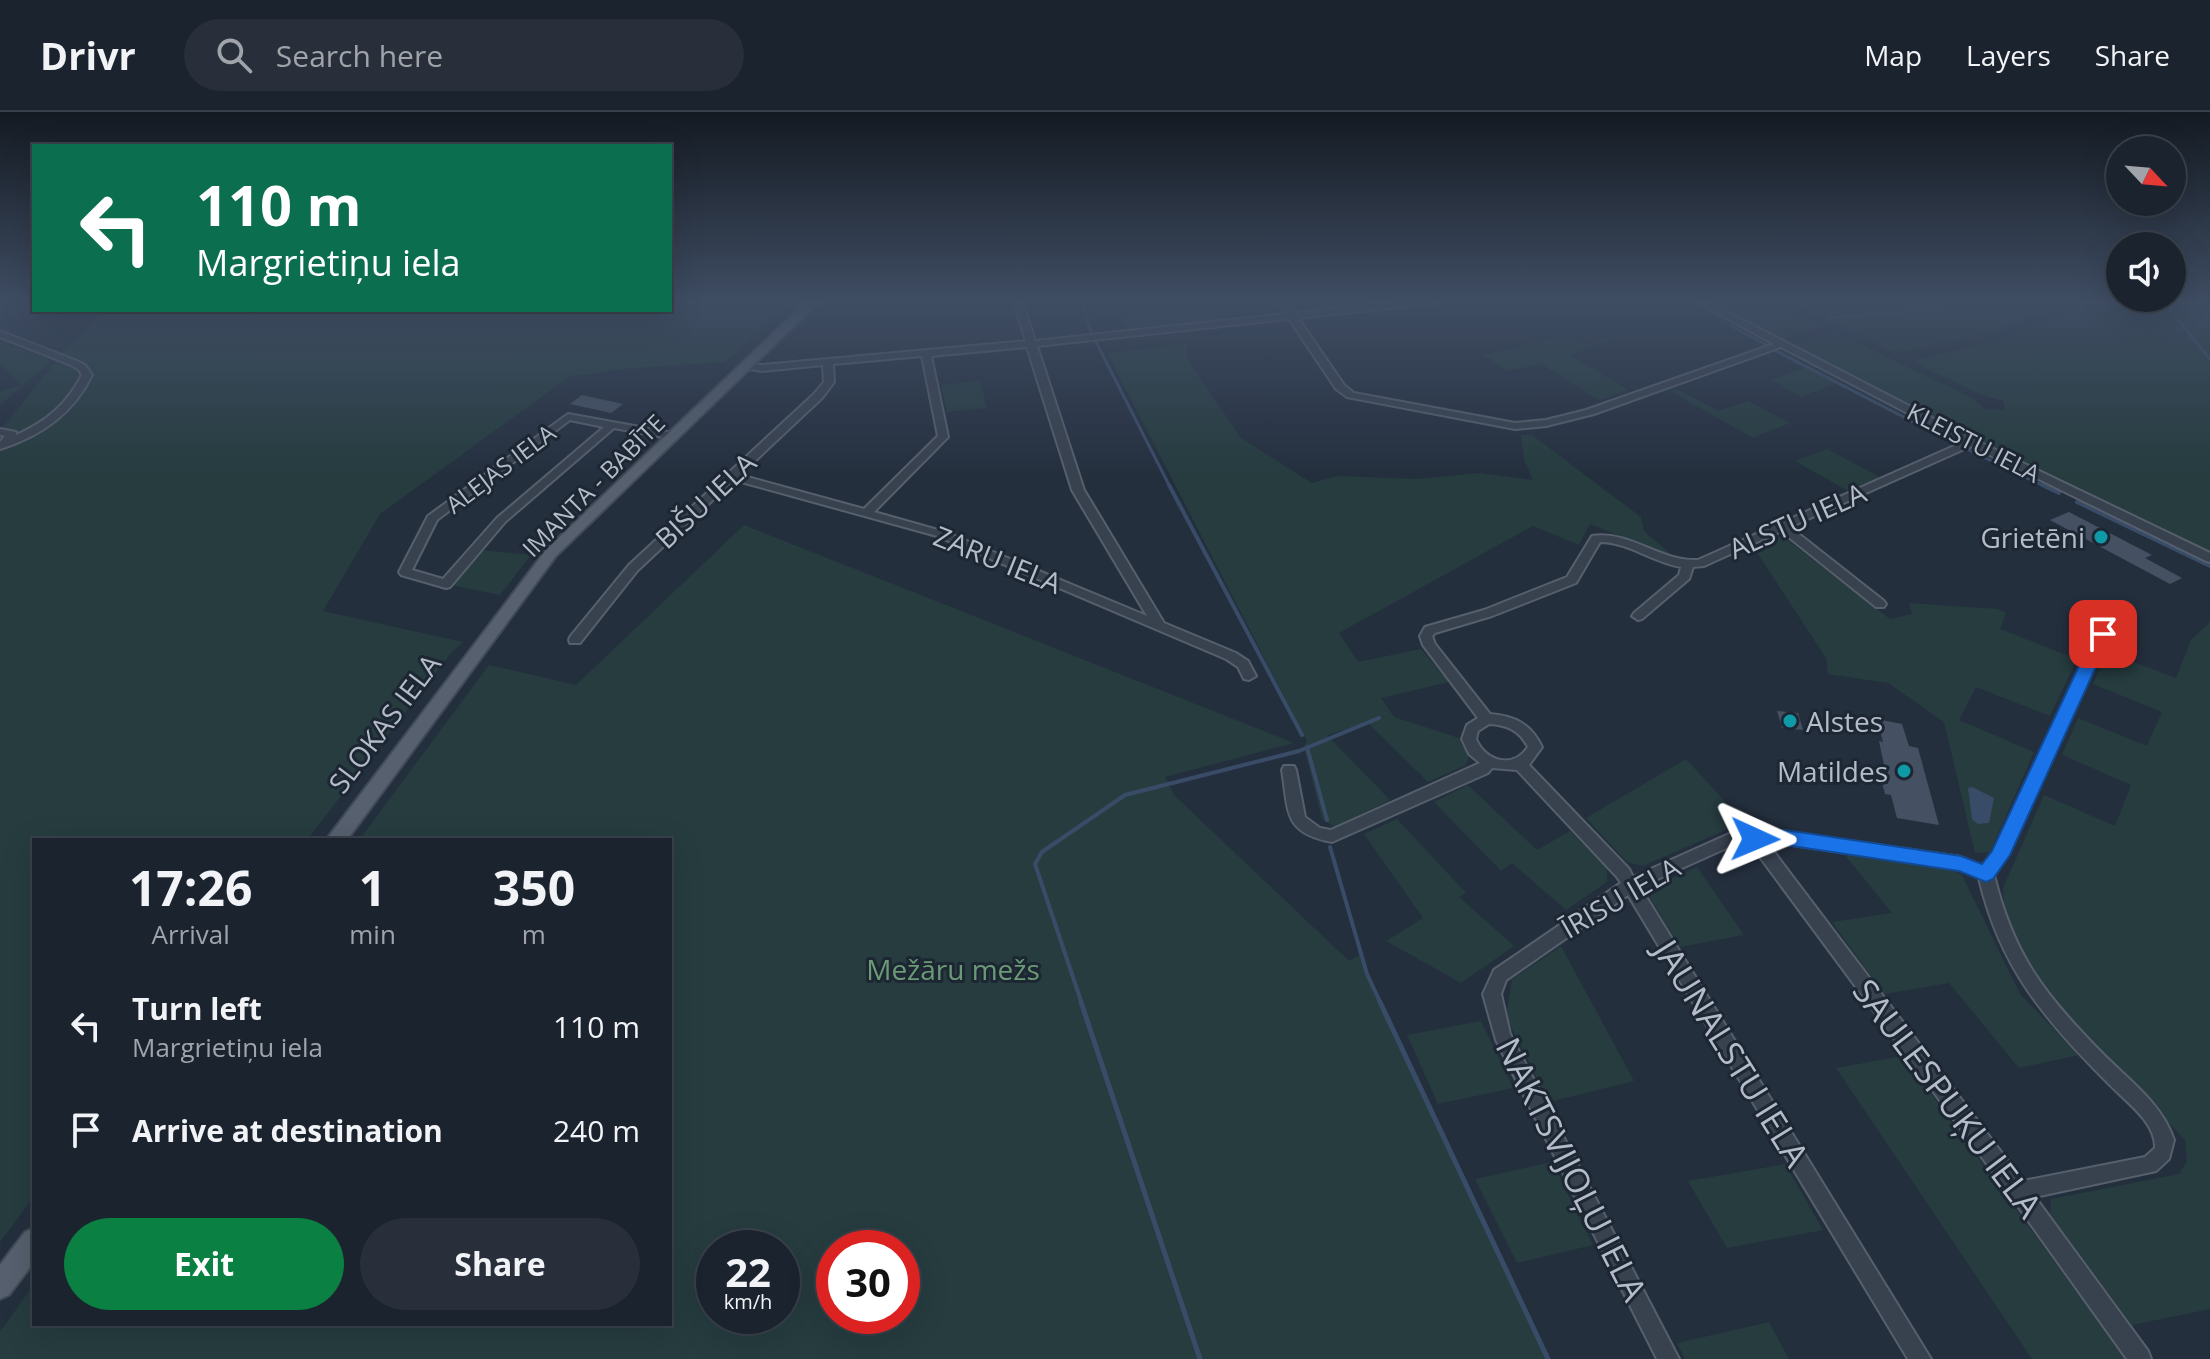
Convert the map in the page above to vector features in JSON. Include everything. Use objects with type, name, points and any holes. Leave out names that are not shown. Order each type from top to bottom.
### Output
[{"type":"main road","name":"IMANTA - BABĪTE","points":[[483,645],[551,553],[754,358]]},
{"type":"main road","name":"SLOKAS IELA","points":[[338,838],[483,645]]},
{"type":"main road","points":[[0,1286],[32,1244]]},
{"type":"street","points":[[2,445],[44,427],[75,398],[87,375],[82,367],[60,358]]},
{"type":"street","points":[[746,366],[762,368],[875,358]]},
{"type":"street","points":[[866,513],[943,437],[927,358]]},
{"type":"street","points":[[1035,358],[1078,490],[1159,626]]},
{"type":"street","points":[[1319,358],[1340,387],[1351,395],[1515,426],[1546,423],[1590,412],[1742,358]]},
{"type":"street","name":"KLEISTU IELA","points":[[1809,358],[1971,442],[2210,558]]},
{"type":"street","name":"BIŠU IELA","points":[[575,640],[633,568],[818,396],[829,382],[828,362]]},
{"type":"street","name":"ALEJAS IELA","points":[[568,417],[612,425],[501,520],[446,584],[405,572],[432,518],[568,417]]},
{"type":"street","points":[[612,425],[673,436]]},
{"type":"street","points":[[0,432],[12,434],[2,445]]},
{"type":"street","name":"ALSTU IELA","points":[[1638,616],[1685,576],[1687,565],[1783,527],[1971,442]]},
{"type":"street","name":"ZARU IELA","points":[[732,476],[941,534],[1231,656],[1243,664],[1249,676]]},
{"type":"street","points":[[1783,527],[1880,604]]},
{"type":"street","points":[[1486,719],[1429,645],[1426,636],[1430,630],[1488,613],[1572,580],[1596,538],[1610,539],[1676,565],[1687,565]]},
{"type":"street","points":[[2019,1191],[2149,1165],[2161,1158],[2166,1148],[2162,1131],[2149,1112],[2032,989],[1992,908],[1986,874],[2000,855],[2103,634]]},
{"type":"street","points":[[1486,719],[1502,719],[1518,725],[1531,735],[1535,747],[1532,757],[1520,764],[1489,762],[1476,754],[1468,743],[1467,732],[1474,724],[1486,719]]},
{"type":"street","points":[[1289,770],[1298,820],[1316,833],[1332,836],[1483,769],[1489,762]]},
{"type":"street","name":"JAUNALSTU IELA","points":[[1520,764],[1623,873],[1920,1359]]},
{"type":"street","name":"ĪRISU IELA","points":[[1500,975],[1630,885],[1729,840],[1785,838],[1961,863],[1986,874]]},
{"type":"street","name":"SAULESPUĶU IELA","points":[[1755,839],[2019,1191],[2140,1359]]},
{"type":"street","name":"NAKTSVIJOĻU IELA","points":[[1500,975],[1492,994],[1502,1035],[1668,1359]]},
{"type":"green space","points":[[0,358],[48,359],[48,364],[0,405],[0,391],[21,385],[0,364]]},
{"type":"green space","points":[[59,358],[729,358],[725,362],[623,369],[569,377],[380,514],[323,611],[463,642],[451,653],[309,838],[32,838],[32,1200],[0,1242],[0,431]]},
{"type":"green space","points":[[1110,358],[1187,358],[1241,438],[1312,483],[1337,476],[1416,479],[1480,473],[1533,480],[1524,460],[1521,435],[1532,435],[1641,517],[1644,531],[1675,558],[1590,524],[1579,545],[1533,526],[1339,633],[1358,662],[1421,649],[1449,682],[1381,698],[1394,717],[1459,738],[1469,755],[1466,765],[1428,782],[1368,723],[1327,735],[1390,800],[1334,827],[1322,819],[1304,748],[1307,741]]},
{"type":"green space","points":[[1488,358],[1575,358],[1629,390],[1599,400],[1541,364],[1508,371]]},
{"type":"green space","points":[[1820,358],[1889,358],[1972,398],[1985,409],[2006,410],[2003,401],[1979,394],[1917,364],[1916,360],[1924,358],[2210,358],[2210,551],[1971,436]]},
{"type":"green space","points":[[1809,366],[1839,382],[1801,397],[1771,380]]},
{"type":"green space","points":[[980,381],[987,408],[947,412],[941,385]]},
{"type":"green space","points":[[1677,389],[1718,411],[1748,401],[1790,423],[1753,438],[1670,391]]},
{"type":"green space","points":[[1827,449],[1880,477],[1848,491],[1795,461]]},
{"type":"green space","name":"Mežāru mežs","points":[[744,525],[1294,743],[1165,777],[1174,795],[1349,961],[1360,955],[1548,1359],[0,1359],[0,1332],[32,1287],[32,1326],[672,1326],[672,838],[360,838],[489,665],[576,685]]},
{"type":"green space","points":[[1782,536],[1890,619],[1912,614],[1909,603],[1998,609],[2006,613],[2000,629],[2077,659],[2050,716],[1976,687],[1959,720],[2034,752],[1990,852],[1975,853],[1944,722],[1888,683],[1828,674],[1826,658],[1754,548]]},
{"type":"green space","points":[[480,550],[531,555],[500,595],[451,585]]},
{"type":"green space","points":[[2210,622],[2210,1309],[2132,1325],[2050,1214],[2051,1199],[2179,1174],[2187,1161],[2185,1140],[2045,992],[2004,913],[2003,888],[2044,795],[2115,826],[2131,785],[2062,755],[2078,718],[2147,746],[2162,712],[2093,684],[2107,652],[2176,678],[2191,640]]},
{"type":"green space","points":[[1686,759],[1744,822],[1643,866],[1627,862],[1586,818]]},
{"type":"green space","points":[[1468,785],[1537,850],[1570,831],[1607,868],[1607,882],[1566,910],[1512,863],[1501,871],[1434,802]]},
{"type":"green space","points":[[1397,819],[1466,893],[1459,897],[1514,946],[1461,983],[1386,941],[1423,918],[1364,834]]},
{"type":"green space","points":[[1845,855],[1947,867],[1962,875],[2020,994],[2079,1055],[2019,1068],[1949,983],[1884,994],[1832,922],[1892,913]]},
{"type":"green space","points":[[1697,867],[1744,935],[1680,947],[1650,898],[1653,887]]},
{"type":"green space","points":[[1561,946],[1634,1081],[1549,1102],[1506,1017],[1512,979]]},
{"type":"green space","points":[[1481,1021],[1513,1088],[1438,1104],[1407,1035]]},
{"type":"green space","points":[[1903,1056],[2126,1359],[2032,1359],[1836,1068]]},
{"type":"green space","points":[[1552,1162],[1593,1245],[1517,1263],[1475,1179]]},
{"type":"green space","points":[[1785,1164],[1823,1230],[1727,1248],[1688,1181]]},
{"type":"green space","points":[[1769,1322],[1789,1359],[1685,1359],[1677,1343]]},
{"type":"water","points":[[1968,788],[1994,798],[1989,823],[1978,824],[1972,819]]},
{"type":"building","points":[[582,395],[623,404],[611,413],[570,404]]},
{"type":"building","name":"Grietēni","points":[[2069,512],[2152,555],[2145,558],[2182,578],[2170,584],[2050,520]]},
{"type":"building","name":"Alstes","points":[[1777,711],[1798,713],[1803,730],[1782,728]]},
{"type":"building","name":"Matildes","points":[[1877,719],[1902,724],[1909,746],[1918,748],[1939,825],[1897,818],[1891,795],[1885,794],[1882,783],[1888,784]]},
{"type":"waterway","points":[[1104,358],[1170,487]]},
{"type":"waterway","points":[[1790,358],[1954,443]]},
{"type":"waterway","points":[[1969,450],[2046,487]]},
{"type":"waterway","points":[[1169,485],[1302,735]]},
{"type":"waterway","points":[[2042,485],[2059,493]]},
{"type":"waterway","points":[[2077,502],[2210,566]]},
{"type":"waterway","points":[[1307,748],[1379,718]]},
{"type":"waterway","points":[[1082,1004],[1035,864],[1042,852],[1125,795],[1307,748]]},
{"type":"waterway","points":[[1307,748],[1327,820]]},
{"type":"waterway","points":[[1330,847],[1367,974],[1381,1004]]},
{"type":"waterway","points":[[1081,1002],[1200,1359]]},
{"type":"waterway","points":[[1380,1002],[1548,1359]]},
{"type":"place","name":"Grietēni","points":[[2101,537]]},
{"type":"place","name":"Alstes","points":[[1790,721]]},
{"type":"place","name":"Matildes","points":[[1904,771]]},
{"type":"route","points":[[1755,839],[1785,838],[1961,863],[1986,874],[2000,855],[2103,634]]}]
